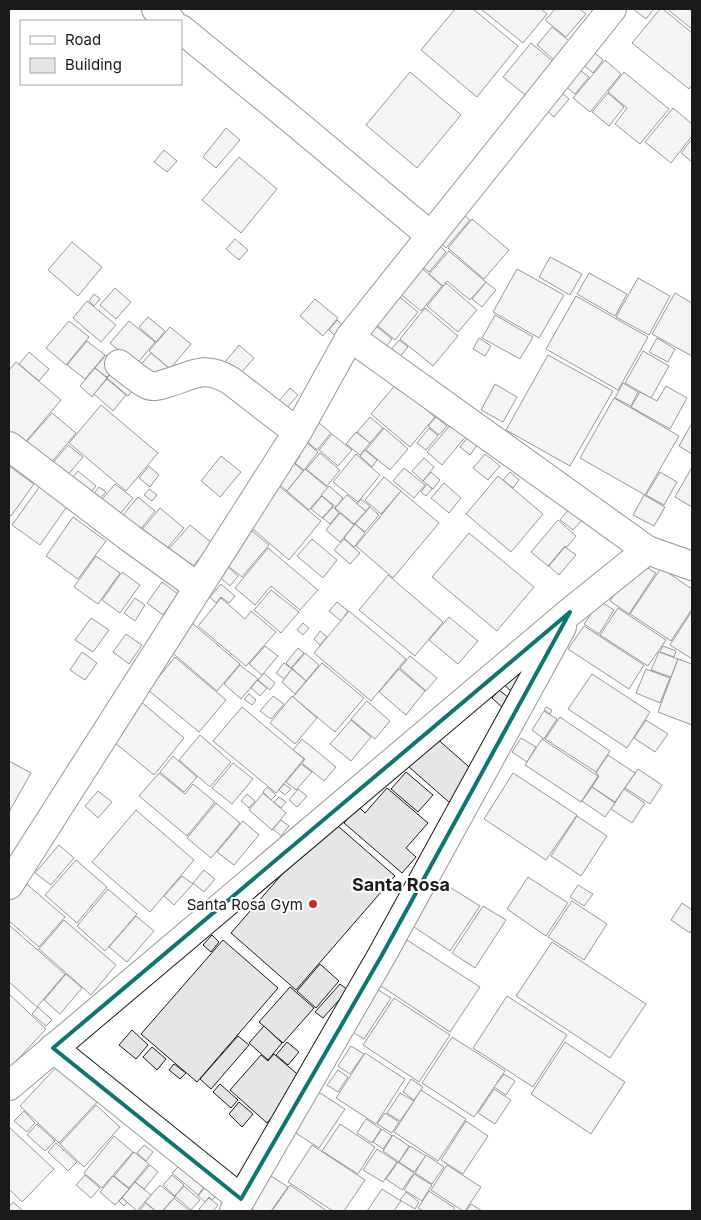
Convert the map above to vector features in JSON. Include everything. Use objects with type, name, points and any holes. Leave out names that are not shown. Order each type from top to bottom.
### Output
[{"type":"street","points":[[156,9],[171,20]]},
{"type":"street","points":[[9,885],[297,432],[350,337],[612,9]]},
{"type":"street","points":[[182,30],[431,236]]},
{"type":"street","points":[[350,337],[647,550],[692,566]]},
{"type":"street","points":[[119,364],[150,386],[165,384],[199,372],[215,373],[224,376],[297,432]]},
{"type":"street","points":[[9,446],[198,587]]},
{"type":"street","points":[[9,1086],[570,612],[647,550]]},
{"type":"street","points":[[53,1048],[237,1205],[382,955],[570,612]]},
{"type":"highlighted area","points":[[570,612],[382,955],[241,1199],[53,1048]]},
{"type":"building","points":[[455,9],[473,9],[518,46],[477,97],[421,50]]},
{"type":"building","points":[[481,9],[541,9],[547,14],[523,43]]},
{"type":"building","points":[[555,9],[580,9],[586,14],[566,37],[545,20]]},
{"type":"building","points":[[633,9],[654,9],[646,19]]},
{"type":"building","points":[[660,9],[663,9],[692,33],[692,85],[689,89],[632,43]]},
{"type":"building","points":[[667,9],[692,9],[692,29]]},
{"type":"building","points":[[552,27],[578,48],[562,67],[537,45]]},
{"type":"building","points":[[531,43],[562,69],[535,103],[503,77]]},
{"type":"building","points":[[590,49],[603,60],[593,73],[580,62]]},
{"type":"building","points":[[605,60],[621,74],[590,112],[573,98]]},
{"type":"building","points":[[573,65],[589,77],[575,94],[560,82]]},
{"type":"building","points":[[410,72],[461,115],[417,168],[366,125]]},
{"type":"building","points":[[624,72],[669,109],[640,144],[615,124],[627,108],[608,92]]},
{"type":"building","points":[[554,86],[569,99],[554,117],[539,104]]},
{"type":"building","points":[[608,93],[624,107],[609,126],[592,112]]},
{"type":"building","points":[[673,108],[692,124],[692,136],[671,163],[645,142]]},
{"type":"building","points":[[226,128],[240,140],[216,168],[203,157]]},
{"type":"building","points":[[692,139],[692,162],[681,153]]},
{"type":"building","points":[[164,150],[177,161],[167,172],[154,162]]},
{"type":"building","points":[[239,157],[277,189],[241,233],[202,200]]},
{"type":"building","points":[[457,209],[470,220],[446,248],[434,237]]},
{"type":"building","points":[[472,219],[509,250],[484,279],[448,248]]},
{"type":"building","points":[[235,239],[248,250],[239,260],[226,249]]},
{"type":"building","points":[[433,240],[446,252],[429,272],[415,261]]},
{"type":"building","points":[[72,242],[102,267],[78,296],[48,270]]},
{"type":"building","points":[[449,251],[486,282],[470,300],[447,281],[443,286],[429,274]]},
{"type":"building","points":[[550,257],[582,274],[570,295],[539,277]]},
{"type":"building","points":[[415,262],[442,286],[421,311],[393,288]]},
{"type":"building","points":[[517,269],[564,295],[539,338],[493,312]]},
{"type":"building","points":[[589,273],[627,294],[615,316],[577,294]]},
{"type":"building","points":[[638,278],[670,296],[649,335],[616,317]]},
{"type":"building","points":[[486,282],[496,290],[482,307],[472,299]]},
{"type":"building","points":[[446,283],[477,310],[458,332],[427,306]]},
{"type":"building","points":[[115,288],[131,302],[116,319],[100,305]]},
{"type":"building","points":[[675,293],[692,303],[692,356],[652,334]]},
{"type":"building","points":[[94,294],[100,299],[94,306],[89,301]]},
{"type":"building","points":[[396,294],[418,312],[395,340],[373,322]]},
{"type":"building","points":[[576,296],[648,337],[618,390],[546,349]]},
{"type":"building","points":[[315,299],[338,318],[323,336],[300,316]]},
{"type":"building","points":[[87,301],[116,325],[101,342],[73,318]]},
{"type":"building","points":[[425,308],[458,336],[433,366],[400,339]]},
{"type":"building","points":[[495,315],[533,337],[520,359],[482,338]]},
{"type":"building","points":[[148,317],[165,331],[156,342],[139,327]]},
{"type":"building","points":[[337,320],[346,328],[337,338],[329,330]]},
{"type":"building","points":[[69,321],[89,337],[66,365],[46,348]]},
{"type":"building","points":[[129,321],[155,342],[136,365],[110,343]]},
{"type":"building","points":[[375,325],[392,339],[384,350],[366,335]]},
{"type":"building","points":[[170,327],[191,344],[170,369],[149,351]]},
{"type":"building","points":[[479,338],[491,346],[485,356],[473,349]]},
{"type":"building","points":[[657,338],[675,349],[668,362],[649,352]]},
{"type":"building","points":[[399,340],[408,347],[398,359],[389,352]]},
{"type":"building","points":[[87,341],[105,355],[85,379],[67,365]]},
{"type":"building","points":[[239,345],[254,358],[235,380],[220,368]]},
{"type":"building","points":[[643,351],[669,366],[651,398],[625,383]]},
{"type":"building","points":[[29,352],[49,369],[39,381],[19,364]]},
{"type":"building","points":[[151,353],[170,369],[156,386],[136,370]]},
{"type":"building","points":[[106,355],[117,365],[107,377],[95,368]]},
{"type":"building","points":[[548,355],[613,391],[570,466],[506,430]]},
{"type":"building","points":[[16,362],[61,400],[18,451],[9,443],[9,370]]},
{"type":"building","points":[[118,366],[139,383],[128,396],[107,378]]},
{"type":"building","points":[[95,368],[107,378],[92,397],[80,386]]},
{"type":"building","points":[[107,379],[126,395],[113,411],[94,394]]},
{"type":"building","points":[[623,383],[638,392],[631,406],[615,398]]},
{"type":"building","points":[[396,384],[435,417],[410,447],[371,414]]},
{"type":"building","points":[[495,384],[517,397],[503,422],[481,410]]},
{"type":"building","points":[[666,386],[687,398],[670,429],[631,407],[640,392],[657,401]]},
{"type":"building","points":[[290,388],[298,395],[286,409],[278,402]]},
{"type":"building","points":[[614,398],[679,436],[645,495],[580,458]]},
{"type":"building","points":[[101,405],[158,453],[126,491],[69,443]]},
{"type":"building","points":[[52,413],[76,433],[46,469],[21,448]]},
{"type":"building","points":[[312,417],[331,433],[317,450],[298,434]]},
{"type":"building","points":[[370,417],[383,428],[370,443],[357,432]]},
{"type":"building","points":[[436,417],[447,426],[439,435],[428,426]]},
{"type":"building","points":[[452,423],[467,435],[442,465],[427,452]]},
{"type":"building","points":[[692,423],[692,454],[679,446]]},
{"type":"building","points":[[384,428],[408,449],[390,470],[366,450]]},
{"type":"building","points":[[429,428],[438,436],[426,450],[417,443]]},
{"type":"building","points":[[356,432],[370,443],[360,455],[346,444]]},
{"type":"building","points":[[332,434],[352,450],[338,466],[319,450]]},
{"type":"building","points":[[299,436],[318,452],[304,470],[295,463],[300,456],[290,447]]},
{"type":"building","points":[[469,436],[478,444],[470,455],[460,447]]},
{"type":"building","points":[[68,445],[83,457],[66,477],[51,465]]},
{"type":"building","points":[[292,449],[300,456],[294,463],[303,471],[287,491],[270,476]]},
{"type":"building","points":[[365,450],[377,460],[372,467],[360,456]]},
{"type":"building","points":[[320,453],[340,470],[327,486],[306,469]]},
{"type":"building","points":[[356,454],[380,475],[358,502],[333,482]]},
{"type":"building","points":[[485,454],[500,466],[488,480],[473,468]]},
{"type":"building","points":[[221,456],[241,472],[220,497],[201,481]]},
{"type":"building","points":[[424,458],[434,467],[423,481],[412,471]]},
{"type":"building","points":[[9,466],[34,484],[11,516],[9,514]]},
{"type":"building","points":[[149,466],[159,475],[150,487],[139,478]]},
{"type":"building","points":[[692,467],[692,507],[675,497]]},
{"type":"building","points":[[404,468],[425,485],[414,498],[393,481]]},
{"type":"building","points":[[305,469],[328,488],[309,510],[287,491]]},
{"type":"building","points":[[78,471],[96,486],[85,500],[67,484]]},
{"type":"building","points":[[431,472],[440,480],[433,489],[423,481]]},
{"type":"building","points":[[510,472],[519,480],[513,488],[503,480]]},
{"type":"building","points":[[660,472],[677,482],[664,505],[646,495]]},
{"type":"building","points":[[498,476],[543,514],[511,552],[466,514]]},
{"type":"building","points":[[384,477],[401,491],[381,514],[365,500]]},
{"type":"building","points":[[444,483],[461,498],[449,513],[431,498]]},
{"type":"building","points":[[115,484],[133,498],[116,519],[98,504]]},
{"type":"building","points":[[427,484],[432,489],[426,496],[421,492]]},
{"type":"building","points":[[40,486],[68,505],[40,545],[12,525]]},
{"type":"building","points":[[279,486],[321,521],[289,560],[247,524]]},
{"type":"building","points":[[329,486],[343,498],[336,507],[321,495]]},
{"type":"building","points":[[99,487],[106,492],[98,501],[92,496]]},
{"type":"building","points":[[149,489],[157,495],[152,501],[144,495]]},
{"type":"building","points":[[401,491],[439,523],[393,578],[356,546]]},
{"type":"building","points":[[347,495],[366,511],[354,524],[335,508]]},
{"type":"building","points":[[644,495],[665,507],[654,526],[633,515]]},
{"type":"building","points":[[322,496],[333,506],[322,518],[311,509]]},
{"type":"building","points":[[138,497],[155,511],[140,530],[123,515]]},
{"type":"building","points":[[361,499],[370,506],[366,511],[357,504]]},
{"type":"building","points":[[333,507],[339,513],[330,524],[323,518]]},
{"type":"building","points":[[370,507],[379,515],[365,532],[355,524]]},
{"type":"building","points":[[160,508],[184,528],[159,558],[135,538]]},
{"type":"building","points":[[569,509],[582,520],[573,530],[560,520]]},
{"type":"building","points":[[340,513],[354,525],[340,542],[326,530]]},
{"type":"building","points":[[73,517],[106,541],[78,579],[46,556]]},
{"type":"building","points":[[558,520],[576,536],[548,566],[531,552]]},
{"type":"building","points":[[355,524],[365,533],[354,547],[344,538]]},
{"type":"building","points":[[190,525],[212,543],[189,571],[166,552]]},
{"type":"building","points":[[246,526],[269,545],[242,577],[219,559]]},
{"type":"building","points":[[469,533],[534,587],[497,631],[432,577]]},
{"type":"building","points":[[312,539],[337,560],[323,578],[297,556]]},
{"type":"building","points":[[344,539],[360,553],[350,564],[334,550]]},
{"type":"building","points":[[565,547],[576,555],[559,575],[549,566]]},
{"type":"building","points":[[268,548],[318,590],[300,610],[271,586],[255,605],[235,588]]},
{"type":"building","points":[[96,556],[120,573],[98,604],[74,587]]},
{"type":"building","points":[[636,561],[656,573],[629,614],[610,601]]},
{"type":"building","points":[[228,567],[238,576],[230,586],[220,577]]},
{"type":"building","points":[[661,568],[692,589],[692,609],[671,641],[630,614]]},
{"type":"building","points":[[122,572],[140,585],[120,613],[102,600]]},
{"type":"building","points":[[388,575],[443,622],[415,656],[359,610]]},
{"type":"building","points":[[162,582],[178,594],[163,615],[147,603]]},
{"type":"building","points":[[221,584],[235,596],[229,603],[221,597],[216,603],[210,597]]},
{"type":"building","points":[[271,590],[299,612],[281,633],[254,610]]},
{"type":"building","points":[[135,598],[145,605],[135,621],[124,613]]},
{"type":"building","points":[[221,598],[245,619],[251,611],[276,632],[246,666],[198,626]]},
{"type":"building","points":[[600,601],[614,610],[599,634],[584,624]]},
{"type":"building","points":[[337,602],[348,611],[341,621],[329,611]]},
{"type":"building","points":[[618,608],[666,640],[648,666],[600,635]]},
{"type":"building","points":[[349,611],[406,659],[371,701],[314,653]]},
{"type":"building","points":[[692,611],[692,659],[670,645]]},
{"type":"building","points":[[449,617],[478,641],[458,664],[429,640]]},
{"type":"building","points":[[91,618],[109,630],[93,652],[75,640]]},
{"type":"building","points":[[192,623],[240,664],[217,691],[169,650]]},
{"type":"building","points":[[303,623],[309,628],[303,635],[297,630]]},
{"type":"building","points":[[584,626],[644,665],[629,689],[568,649]]},
{"type":"building","points":[[320,631],[327,637],[320,645],[314,639]]},
{"type":"building","points":[[126,634],[142,645],[129,664],[113,652]]},
{"type":"building","points":[[265,646],[278,656],[262,675],[249,664]]},
{"type":"building","points":[[663,646],[676,651],[674,657],[660,652]]},
{"type":"building","points":[[298,648],[304,653],[291,668],[286,663]]},
{"type":"building","points":[[82,652],[97,663],[85,680],[70,670]]},
{"type":"building","points":[[659,652],[678,659],[671,677],[651,670]]},
{"type":"building","points":[[305,653],[319,665],[306,681],[292,668]]},
{"type":"building","points":[[410,656],[437,678],[426,691],[400,668]]},
{"type":"building","points":[[175,657],[226,700],[199,732],[148,690]]},
{"type":"building","points":[[678,659],[692,664],[692,725],[658,712]]},
{"type":"building","points":[[284,663],[292,669],[284,679],[276,673]]},
{"type":"building","points":[[322,663],[364,698],[335,732],[293,697]]},
{"type":"building","points":[[240,665],[258,679],[241,699],[224,684]]},
{"type":"building","points":[[510,666],[525,679],[513,693],[499,680]]},
{"type":"building","points":[[292,669],[306,681],[295,694],[282,682]]},
{"type":"building","points":[[399,669],[425,691],[406,715],[379,692]]},
{"type":"building","points":[[646,669],[670,678],[660,703],[636,693]]},
{"type":"building","points":[[264,673],[275,683],[270,690],[258,680]]},
{"type":"building","points":[[592,674],[650,712],[627,748],[568,709]]},
{"type":"building","points":[[257,680],[267,688],[260,696],[251,688]]},
{"type":"building","points":[[499,690],[513,701],[505,710],[492,698]]},
{"type":"building","points":[[249,694],[256,700],[252,705],[244,699]]},
{"type":"building","points":[[273,696],[284,704],[271,719],[260,711]]},
{"type":"building","points":[[292,696],[317,718],[295,744],[270,723]]},
{"type":"building","points":[[139,700],[184,738],[154,775],[108,737]]},
{"type":"building","points":[[367,701],[390,721],[375,739],[351,719]]},
{"type":"building","points":[[242,707],[304,759],[276,793],[213,741]]},
{"type":"building","points":[[546,707],[552,710],[550,714],[544,710]]},
{"type":"building","points":[[544,711],[557,719],[544,739],[532,730]]},
{"type":"building","points":[[560,717],[610,751],[596,772],[545,739]]},
{"type":"building","points":[[351,720],[371,737],[351,761],[330,744]]},
{"type":"building","points":[[646,720],[668,734],[655,752],[634,738]]},
{"type":"building","points":[[200,735],[231,762],[210,787],[179,760]]},
{"type":"building","points":[[435,737],[476,773],[450,803],[409,767]]},
{"type":"building","points":[[521,738],[536,747],[527,762],[512,752]]},
{"type":"building","points":[[302,739],[336,767],[324,781],[302,763],[305,759],[293,750]]},
{"type":"building","points":[[542,739],[598,776],[581,802],[525,765]]},
{"type":"building","points":[[608,755],[635,773],[615,802],[592,787],[599,776],[596,773]]},
{"type":"building","points":[[173,756],[197,777],[184,792],[160,772]]},
{"type":"building","points":[[9,761],[31,773],[9,812]]},
{"type":"building","points":[[233,763],[253,779],[232,804],[212,788]]},
{"type":"building","points":[[301,764],[312,772],[296,790],[286,782]]},
{"type":"building","points":[[638,769],[662,785],[650,804],[625,788]]},
{"type":"building","points":[[406,772],[433,795],[418,812],[391,789]]},
{"type":"building","points":[[159,773],[185,794],[193,784],[215,802],[187,836],[139,796]]},
{"type":"building","points":[[513,773],[577,815],[546,860],[484,819]]},
{"type":"building","points":[[284,784],[291,789],[285,795],[279,790]]},
{"type":"building","points":[[267,787],[276,795],[271,800],[263,792]]},
{"type":"building","points":[[592,787],[615,803],[605,817],[582,801]]},
{"type":"building","points":[[387,788],[428,823],[406,848],[416,857],[402,873],[344,823],[358,806],[365,813]]},
{"type":"building","points":[[298,789],[307,796],[297,807],[289,800]]},
{"type":"building","points":[[624,789],[645,803],[632,823],[611,809]]},
{"type":"building","points":[[98,791],[112,802],[98,818],[85,806]]},
{"type":"building","points":[[263,793],[286,813],[272,830],[249,810]]},
{"type":"building","points":[[247,794],[255,801],[249,808],[241,801]]},
{"type":"building","points":[[279,797],[286,802],[281,808],[274,802]]},
{"type":"building","points":[[216,803],[240,823],[211,858],[187,838]]},
{"type":"building","points":[[136,810],[194,860],[150,912],[92,862]]},
{"type":"building","points":[[577,816],[607,836],[581,876],[551,856]]},
{"type":"building","name":"Santa Rosa Gym","points":[[330,819],[395,876],[296,990],[231,933]]},
{"type":"building","points":[[281,820],[289,826],[281,836],[273,829]]},
{"type":"building","points":[[243,821],[259,835],[234,865],[217,852]]},
{"type":"building","points":[[59,845],[74,858],[51,885],[35,873]]},
{"type":"building","points":[[76,860],[107,887],[77,923],[45,895]]},
{"type":"building","points":[[204,870],[215,879],[204,892],[193,883]]},
{"type":"building","points":[[182,876],[193,884],[174,905],[164,896]]},
{"type":"building","points":[[528,877],[568,903],[546,936],[507,909]]},
{"type":"building","points":[[437,879],[480,906],[450,951],[408,923]]},
{"type":"building","points":[[22,880],[65,917],[39,947],[9,921],[9,895]]},
{"type":"building","points":[[578,885],[593,894],[584,906],[570,897]]},
{"type":"building","points":[[108,889],[137,914],[105,951],[77,926]]},
{"type":"building","points":[[572,901],[607,924],[584,960],[548,937]]},
{"type":"building","points":[[682,903],[692,910],[692,929],[690,933],[671,920]]},
{"type":"building","points":[[483,906],[506,920],[475,968],[452,953]]},
{"type":"building","points":[[136,916],[154,931],[127,962],[109,947]]},
{"type":"building","points":[[64,920],[116,965],[91,995],[39,949]]},
{"type":"building","points":[[9,925],[65,974],[37,1007],[9,982]]},
{"type":"building","points":[[212,935],[219,942],[211,952],[203,945]]},
{"type":"building","points":[[223,940],[278,988],[197,1082],[141,1034]]},
{"type":"building","points":[[407,940],[480,987],[450,1032],[378,984]]},
{"type":"building","points":[[552,942],[646,1004],[610,1058],[516,996]]},
{"type":"building","points":[[320,964],[339,981],[316,1008],[297,991]]},
{"type":"building","points":[[66,974],[82,988],[60,1014],[44,1000]]},
{"type":"building","points":[[340,984],[348,990],[323,1018],[315,1012]]},
{"type":"building","points":[[290,987],[314,1008],[283,1043],[259,1022]]},
{"type":"building","points":[[375,988],[391,998],[364,1039],[348,1029]]},
{"type":"building","points":[[9,994],[46,1029],[9,1069]]},
{"type":"building","points":[[507,996],[567,1035],[533,1087],[473,1048]]},
{"type":"building","points":[[394,998],[450,1035],[419,1082],[363,1045]]},
{"type":"building","points":[[38,1007],[52,1020],[46,1026],[32,1014]]},
{"type":"building","points":[[264,1026],[282,1043],[268,1060],[249,1043]]},
{"type":"building","points":[[132,1030],[148,1045],[136,1059],[119,1045]]},
{"type":"building","points":[[238,1036],[249,1045],[211,1089],[200,1079]]},
{"type":"building","points":[[452,1037],[505,1071],[474,1117],[422,1083]]},
{"type":"building","points":[[287,1042],[299,1052],[288,1065],[276,1055]]},
{"type":"building","points":[[565,1042],[625,1082],[591,1134],[531,1094]]},
{"type":"building","points":[[351,1046],[364,1054],[350,1074],[338,1066]]},
{"type":"building","points":[[152,1047],[166,1059],[157,1070],[143,1057]]},
{"type":"building","points":[[365,1053],[405,1079],[376,1124],[336,1098]]},
{"type":"building","points":[[274,1054],[304,1080],[267,1123],[230,1090],[261,1055],[268,1061]]},
{"type":"building","points":[[59,1064],[98,1101],[59,1143],[20,1106]]},
{"type":"building","points":[[174,1064],[186,1073],[180,1079],[169,1070]]},
{"type":"building","points":[[338,1070],[348,1077],[338,1092],[327,1085]]},
{"type":"building","points":[[504,1074],[515,1081],[506,1095],[494,1087]]},
{"type":"building","points":[[411,1079],[423,1087],[414,1100],[403,1092]]},
{"type":"building","points":[[220,1084],[238,1100],[231,1108],[213,1092]]},
{"type":"building","points":[[494,1089],[511,1100],[495,1124],[478,1113]]},
{"type":"building","points":[[421,1090],[466,1119],[438,1161],[394,1132]]},
{"type":"building","points":[[317,1091],[345,1109],[319,1148],[291,1130]]},
{"type":"building","points":[[400,1093],[414,1101],[400,1121],[387,1113]]},
{"type":"building","points":[[239,1102],[253,1114],[242,1127],[229,1114]]},
{"type":"building","points":[[96,1105],[120,1127],[84,1167],[60,1144]]},
{"type":"building","points":[[24,1111],[35,1123],[27,1132],[14,1121]]},
{"type":"building","points":[[385,1113],[399,1122],[392,1133],[377,1124]]},
{"type":"building","points":[[366,1119],[381,1129],[372,1143],[357,1133]]},
{"type":"building","points":[[466,1121],[488,1136],[463,1174],[441,1160]]},
{"type":"building","points":[[37,1124],[55,1141],[45,1151],[27,1135]]},
{"type":"building","points":[[340,1124],[375,1147],[358,1174],[322,1151]]},
{"type":"building","points":[[9,1127],[54,1169],[22,1202],[9,1189]]},
{"type":"building","points":[[382,1129],[392,1136],[383,1149],[373,1142]]},
{"type":"building","points":[[393,1135],[409,1146],[399,1162],[383,1151]]},
{"type":"building","points":[[114,1136],[133,1152],[102,1188],[84,1173]]},
{"type":"building","points":[[56,1143],[77,1162],[68,1171],[48,1152]]},
{"type":"building","points":[[144,1145],[153,1152],[146,1161],[137,1153]]},
{"type":"building","points":[[312,1145],[365,1180],[344,1211],[333,1211],[288,1182]]},
{"type":"building","points":[[410,1146],[426,1156],[414,1172],[399,1162]]},
{"type":"building","points":[[377,1149],[397,1162],[383,1182],[363,1170]]},
{"type":"building","points":[[134,1152],[149,1164],[129,1188],[114,1176]]},
{"type":"building","points":[[426,1155],[444,1167],[432,1184],[415,1173]]},
{"type":"building","points":[[398,1162],[414,1173],[402,1190],[386,1179]]},
{"type":"building","points":[[150,1165],[158,1172],[144,1189],[135,1182]]},
{"type":"building","points":[[180,1165],[205,1186],[198,1195],[172,1173]]},
{"type":"building","points":[[447,1165],[481,1187],[465,1211],[431,1190]]},
{"type":"building","points":[[268,1174],[288,1187],[271,1211],[255,1211],[247,1206]]},
{"type":"building","points":[[414,1174],[432,1185],[422,1201],[404,1190]]},
{"type":"building","points":[[85,1175],[100,1188],[91,1198],[76,1185]]},
{"type":"building","points":[[172,1175],[184,1185],[175,1196],[163,1185]]},
{"type":"building","points":[[113,1176],[129,1189],[115,1205],[100,1192]]},
{"type":"building","points":[[135,1182],[151,1195],[137,1211],[122,1198]]},
{"type":"building","points":[[160,1185],[175,1197],[162,1211],[156,1211],[145,1202]]},
{"type":"building","points":[[290,1185],[327,1211],[272,1211]]},
{"type":"building","points":[[184,1186],[200,1200],[191,1210],[175,1196]]},
{"type":"building","points":[[205,1187],[216,1196],[212,1200],[209,1197],[205,1202],[198,1196]]},
{"type":"building","points":[[382,1189],[401,1201],[394,1211],[367,1211]]},
{"type":"building","points":[[429,1191],[455,1208],[452,1211],[423,1211],[418,1208]]},
{"type":"building","points":[[406,1192],[419,1202],[415,1209],[400,1200]]},
{"type":"building","points":[[122,1198],[127,1202],[124,1206],[119,1201]]},
{"type":"building","points":[[174,1198],[190,1211],[163,1211]]},
{"type":"building","points":[[209,1198],[218,1205],[213,1211],[202,1211],[199,1209]]},
{"type":"building","points":[[13,1202],[23,1211],[9,1211],[9,1207]]},
{"type":"building","points":[[146,1203],[155,1211],[139,1211]]},
{"type":"building","points":[[471,1204],[482,1211],[466,1211]]},
{"type":"place","name":"Santa Rosa Gym","points":[[313,904]]},
{"type":"district","name":"Santa Rosa","points":[[401,884]]}]
